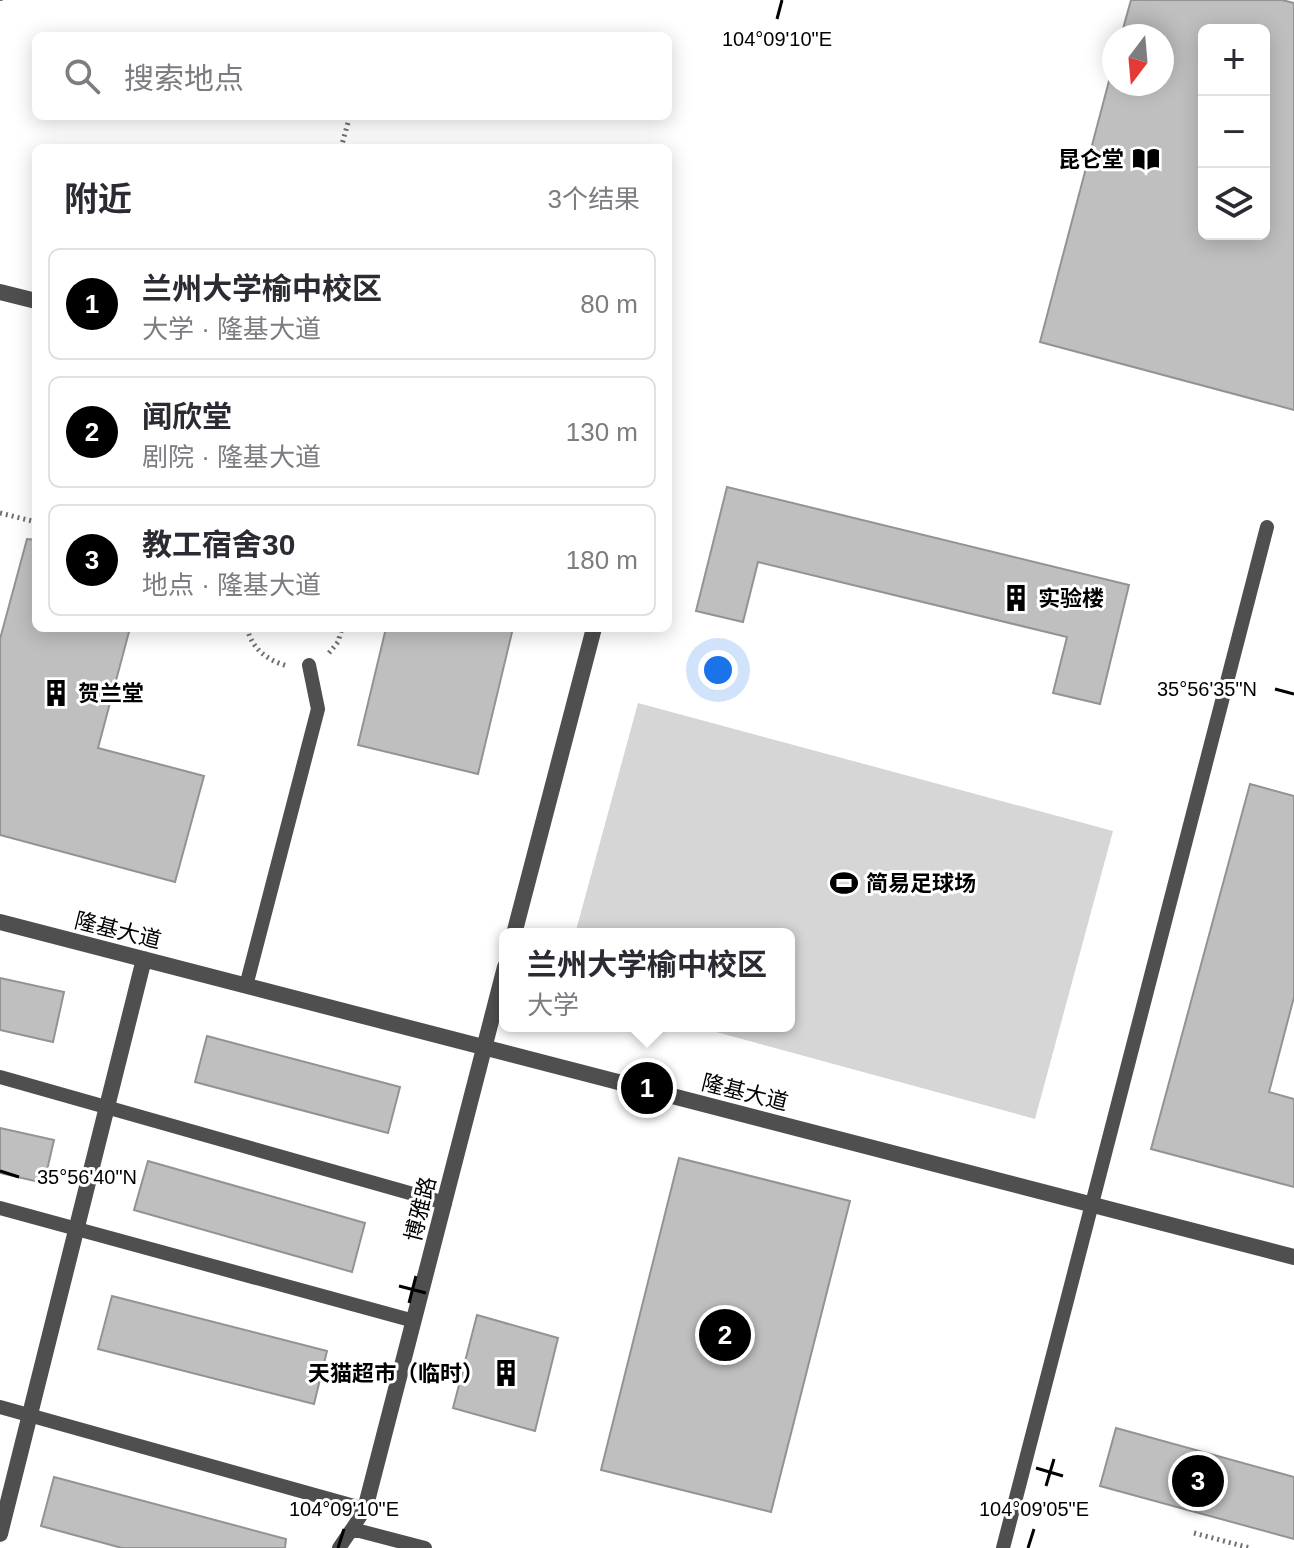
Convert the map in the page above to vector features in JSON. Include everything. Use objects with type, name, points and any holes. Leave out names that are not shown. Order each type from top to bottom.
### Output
[{"type":"street","points":[[0,292],[32,300]]},
{"type":"street","points":[[516,928],[593,632]]},
{"type":"street","name":"隆基大道","points":[[0,922],[1294,1257]]},
{"type":"street","points":[[0,1534],[144,959]]},
{"type":"street","name":"博雅路","points":[[365,1509],[499,990]]},
{"type":"lane","points":[[1003,1548],[1267,527]]},
{"type":"lane","points":[[246,986],[318,709],[309,665]]},
{"type":"lane","points":[[0,1077],[445,1203]]},
{"type":"lane","points":[[0,1208],[414,1321]]},
{"type":"lane","points":[[0,1407],[365,1509],[339,1548]]},
{"type":"lane","points":[[352,1529],[425,1548]]},
{"type":"path","points":[[342,144],[349,120]]},
{"type":"path","points":[[0,513],[32,521]]},
{"type":"path","points":[[1194,1533],[1250,1548]]},
{"type":"shaded area","name":"简易足球场","points":[[638,703],[1113,831],[1035,1119],[716,1032],[795,1032],[795,928],[577,928]]},
{"type":"building","name":"昆仑堂","points":[[1131,0],[1282,0],[1294,3],[1294,410],[1040,342],[1105,96],[1174,96],[1174,24],[1124,24]]},
{"type":"building","name":"实验楼","points":[[727,487],[1129,585],[1100,704],[1053,693],[1067,637],[758,562],[743,622],[696,611]]},
{"type":"building","name":"贺兰堂","points":[[27,539],[32,540],[32,632],[129,632],[98,748],[204,776],[175,882],[0,835],[0,639]]},
{"type":"building","points":[[385,632],[512,632],[478,774],[358,745]]},
{"type":"building","points":[[1250,784],[1294,796],[1294,997],[1269,1092],[1294,1099],[1294,1187],[1151,1149]]},
{"type":"building","points":[[0,978],[64,992],[53,1042],[0,1030]]},
{"type":"building","points":[[207,1036],[400,1087],[388,1133],[195,1082]]},
{"type":"building","points":[[0,1128],[54,1140],[44,1183],[0,1173]]},
{"type":"building","points":[[679,1158],[850,1201],[771,1512],[601,1470]]},
{"type":"building","points":[[148,1161],[365,1223],[352,1272],[134,1210]]},
{"type":"building","points":[[112,1296],[327,1351],[314,1404],[98,1349]]},
{"type":"building","name":"天猫超市（临时）","points":[[477,1315],[558,1338],[535,1431],[453,1408]]},
{"type":"building","points":[[1116,1428],[1294,1477],[1294,1539],[1100,1486]]},
{"type":"building","points":[[54,1477],[286,1539],[285,1548],[122,1548],[41,1526]]},
{"type":"place","name":"昆仑堂","points":[[1146,159]]},
{"type":"place","name":"实验楼","points":[[1016,598]]},
{"type":"place","name":"贺兰堂","points":[[56,693]]},
{"type":"place","name":"简易足球场","points":[[844,883]]},
{"type":"place","name":"兰州大学榆中校区","points":[[647,1088]]},
{"type":"place","name":"闻欣堂","points":[[725,1335]]},
{"type":"place","name":"天猫超市（临时）","points":[[506,1373]]},
{"type":"place","name":"教工宿舍30","points":[[1198,1481]]}]
